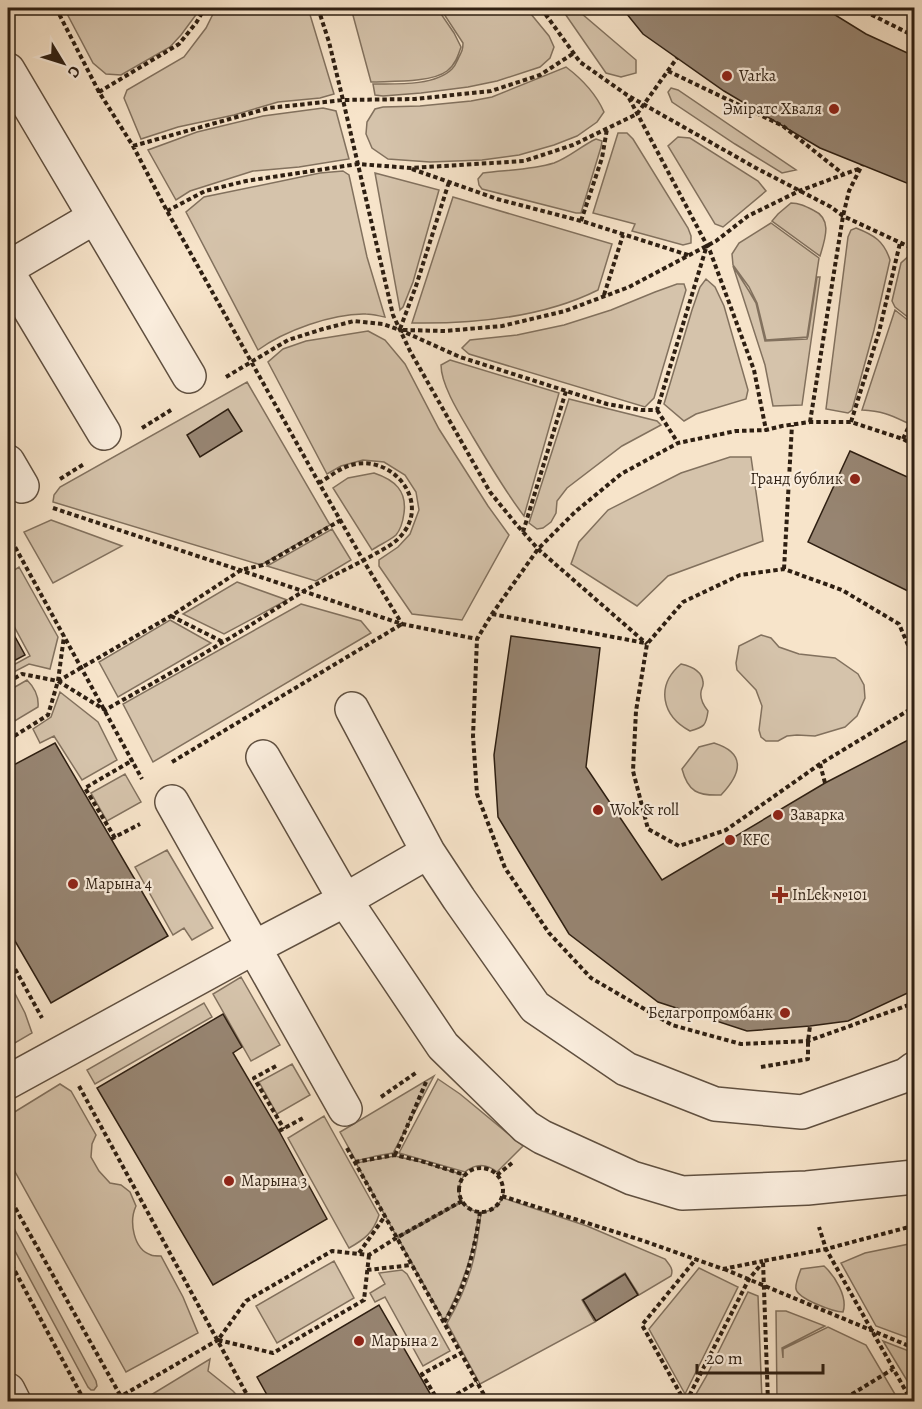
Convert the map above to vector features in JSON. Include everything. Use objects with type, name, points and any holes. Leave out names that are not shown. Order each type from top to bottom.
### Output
[{"type":"street","points":[[8,70],[189,376]]},
{"type":"street","points":[[8,268],[96,217]]},
{"type":"street","points":[[8,273],[104,433]]},
{"type":"street","points":[[352,709],[428,852],[535,1007],[626,1069],[715,1104],[802,1112],[915,1070]]},
{"type":"street","points":[[263,757],[345,900],[440,1052],[526,1127],[542,1137],[632,1178],[682,1193],[807,1188],[915,1177]]},
{"type":"street","points":[[172,802],[344,1108]]},
{"type":"street","points":[[8,1082],[345,900],[428,852]]},
{"type":"street","points":[[8,1390],[14,1401]]},
{"type":"path","points":[[56,8],[99,92],[132,146],[363,560],[402,624]]},
{"type":"path","points":[[99,92],[179,44],[205,8]]},
{"type":"path","points":[[318,8],[329,42],[393,315],[410,351],[490,492],[538,549],[647,644]]},
{"type":"path","points":[[541,8],[580,62],[627,95],[831,207],[843,216],[915,249]]},
{"type":"path","points":[[858,8],[915,36]]},
{"type":"path","points":[[132,146],[269,108],[343,100],[415,99],[491,91],[540,75],[574,53]]},
{"type":"path","points":[[167,211],[205,191],[246,181],[358,164],[411,168],[524,161],[573,145],[637,114],[677,58]]},
{"type":"path","points":[[668,71],[783,126],[843,175]]},
{"type":"path","points":[[627,95],[707,245],[754,370],[766,430]]},
{"type":"path","points":[[581,221],[602,158],[608,128]]},
{"type":"path","points":[[400,330],[445,332],[502,326],[565,311],[629,287],[716,241],[748,216],[799,191],[862,167],[849,191],[843,216],[810,422]]},
{"type":"path","points":[[411,168],[497,200],[581,221],[689,255]]},
{"type":"path","points":[[400,330],[449,182]]},
{"type":"path","points":[[604,296],[623,235]]},
{"type":"path","points":[[851,422],[879,332],[900,243]]},
{"type":"path","points":[[678,443],[657,410],[707,245]]},
{"type":"path","points":[[251,361],[288,340],[354,321],[383,324],[460,357],[566,391],[608,404],[641,410],[657,410]]},
{"type":"path","points":[[523,532],[566,391]]},
{"type":"path","points":[[915,445],[851,422],[810,422],[766,430],[735,431],[678,443],[621,474],[575,512],[538,549],[477,639],[473,736],[477,794],[504,868],[549,933],[591,978],[672,1025],[741,1044],[808,1041],[915,1003]]},
{"type":"path","points":[[903,439],[910,424]]},
{"type":"path","points":[[784,569],[792,425]]},
{"type":"path","points":[[8,682],[22,674],[58,681],[105,710],[224,642],[305,591],[394,543],[407,528],[412,500],[397,477],[384,468],[370,464],[347,466],[320,483]]},
{"type":"path","points":[[50,507],[402,624],[477,639]]},
{"type":"path","points":[[58,681],[171,616],[241,570],[263,565],[341,520]]},
{"type":"path","points":[[915,659],[898,624],[842,590],[784,569],[740,575],[683,602],[647,644],[636,711],[633,771],[648,829],[679,846],[726,830],[819,764],[915,707]]},
{"type":"path","points":[[492,614],[647,644]]},
{"type":"path","points":[[171,616],[224,642]]},
{"type":"path","points":[[163,768],[402,624]]},
{"type":"path","points":[[8,740],[48,715],[58,681],[64,636]]},
{"type":"path","points":[[132,760],[85,788],[113,839],[143,822]]},
{"type":"path","points":[[819,764],[825,783]]},
{"type":"path","points":[[8,956],[36,1007]]},
{"type":"path","points":[[808,1041],[810,1026]]},
{"type":"path","points":[[285,1060],[254,1078],[282,1130],[344,1108],[440,1052]]},
{"type":"path","points":[[395,1155],[440,1052]]},
{"type":"path","points":[[78,1085],[251,1401]]},
{"type":"path","points":[[355,1162],[395,1155],[465,1175]]},
{"type":"path","points":[[477,1168],[492,1170],[501,1181],[503,1188],[499,1203],[487,1211],[480,1212],[473,1210],[462,1201],[459,1188],[465,1175],[477,1168]]},
{"type":"path","points":[[8,1195],[124,1401]]},
{"type":"path","points":[[502,1196],[644,1240],[696,1259],[915,1348]]},
{"type":"path","points":[[111,1401],[218,1340],[246,1301],[332,1251],[369,1255],[462,1201]]},
{"type":"path","points":[[444,1322],[459,1297],[468,1270],[477,1236],[480,1212]]},
{"type":"path","points":[[359,1254],[385,1216]]},
{"type":"path","points":[[723,1269],[826,1249],[909,1227],[915,1228]]},
{"type":"path","points":[[826,1249],[912,1401]]},
{"type":"path","points":[[218,1340],[273,1353],[364,1300],[369,1255]]},
{"type":"path","points":[[8,1258],[86,1401]]},
{"type":"path","points":[[686,1401],[642,1325],[696,1259]]},
{"type":"path","points":[[686,1401],[749,1280],[763,1261]]},
{"type":"path","points":[[763,1261],[768,1401]]},
{"type":"path","points":[[367,1270],[412,1265]]},
{"type":"path","points":[[439,1401],[422,1374],[461,1353]]},
{"type":"path","points":[[839,1401],[893,1369]]},
{"type":"path","points":[[444,1401],[477,1382]]},
{"type":"shaded area","points":[[64,8],[201,8],[170,47],[121,75],[106,74],[93,63]]},
{"type":"shaded area","points":[[216,8],[308,8],[334,94],[320,98],[278,102],[234,115],[178,127],[141,139],[124,98],[127,90],[184,57],[206,28]]},
{"type":"shaded area","points":[[351,8],[437,8],[461,47],[456,60],[447,71],[431,78],[371,82]]},
{"type":"shaded area","points":[[440,8],[526,8],[549,36],[554,47],[550,58],[540,67],[497,81],[421,93],[375,95],[373,84],[426,81],[445,75],[452,69],[462,52],[463,43]]},
{"type":"shaded area","points":[[561,8],[575,8],[636,60],[636,73],[621,77],[606,73]]},
{"type":"shaded area","points":[[566,67],[588,87],[604,112],[597,122],[577,136],[554,145],[519,155],[482,160],[430,162],[388,159],[372,148],[366,134],[367,122],[375,109],[471,101],[492,97]]},
{"type":"shaded area","points":[[671,88],[678,90],[796,170],[782,173],[735,144],[672,102],[668,92]]},
{"type":"shaded area","points":[[323,108],[336,111],[349,159],[253,171],[190,191],[176,200],[148,150],[197,132],[263,116]]},
{"type":"shaded area","points":[[618,133],[627,133],[633,139],[688,228],[691,243],[683,245],[632,231],[635,224],[593,213]]},
{"type":"shaded area","points":[[678,137],[690,138],[758,181],[766,191],[723,227],[715,224],[668,146]]},
{"type":"shaded area","points":[[596,139],[602,141],[601,147],[581,213],[482,189],[479,185],[478,179],[483,173],[554,163]]},
{"type":"shaded area","points":[[343,171],[349,175],[367,257],[385,317],[353,314],[324,320],[281,336],[258,350],[186,212],[204,197],[320,173]]},
{"type":"shaded area","points":[[375,173],[439,190],[413,282],[400,310]]},
{"type":"shaded area","points":[[453,197],[612,244],[598,290],[531,313],[483,320],[412,323]]},
{"type":"shaded area","points":[[791,203],[810,209],[823,219],[826,230],[820,256],[772,221]]},
{"type":"shaded area","points":[[771,223],[819,258],[807,337],[766,340],[757,303],[733,265],[732,254],[739,243]]},
{"type":"shaded area","points":[[856,228],[878,240],[885,248],[890,260],[874,330],[852,410],[848,413],[826,409],[848,237],[851,230]]},
{"type":"shaded area","points":[[912,253],[914,255],[914,322],[895,307],[892,301],[901,263]]},
{"type":"shaded area","points":[[733,266],[756,303],[765,341],[807,339],[817,277],[820,277],[802,405],[773,406],[765,365]]},
{"type":"shaded area","points":[[706,279],[715,287],[724,306],[748,390],[746,399],[696,414],[684,421],[664,404],[692,310],[700,287]]},
{"type":"shaded area","points":[[677,284],[684,284],[686,290],[654,398],[645,407],[469,354],[462,348],[470,340],[517,335],[564,325],[611,310]]},
{"type":"shaded area","points":[[895,310],[914,325],[914,426],[883,413],[862,410]]},
{"type":"shaded area","points":[[368,331],[385,340],[405,364],[439,429],[509,535],[462,620],[412,614],[379,566],[379,560],[398,547],[410,534],[419,510],[416,492],[405,475],[384,462],[363,460],[341,466],[327,474],[268,362],[283,349],[306,341]]},
{"type":"shaded area","points":[[450,360],[559,393],[524,516],[491,467],[448,392],[441,365]]},
{"type":"shaded area","points":[[247,382],[330,525],[261,565],[53,502],[54,495],[60,487]]},
{"type":"shaded area","points":[[569,399],[657,421],[661,425],[622,446],[567,488],[557,501],[556,513],[551,522],[537,529],[529,523]]},
{"type":"shaded area","points":[[730,457],[751,457],[763,541],[668,576],[637,606],[571,564],[579,542],[608,510],[681,473]]},
{"type":"shaded area","points":[[374,473],[388,479],[398,487],[404,498],[404,513],[398,533],[372,550],[333,488],[348,478]]},
{"type":"shaded area","points":[[51,520],[122,546],[53,583],[24,532]]},
{"type":"shaded area","points":[[332,529],[351,560],[316,581],[267,566]]},
{"type":"shaded area","points":[[19,567],[58,637],[50,669],[29,664],[8,675],[8,668],[30,656],[8,615],[8,574]]},
{"type":"shaded area","points":[[237,582],[287,600],[224,634],[183,614]]},
{"type":"shaded area","points":[[301,604],[361,621],[371,633],[153,762],[123,704]]},
{"type":"shaded area","points":[[170,620],[211,643],[118,697],[99,662]]},
{"type":"shaded area","points":[[761,635],[771,638],[779,647],[799,654],[835,658],[858,674],[864,685],[865,698],[857,716],[845,727],[815,736],[787,736],[778,741],[766,741],[761,737],[759,730],[762,706],[756,690],[737,670],[736,663],[739,646]]},
{"type":"shaded area","points":[[681,664],[692,667],[700,674],[703,683],[701,697],[708,711],[704,725],[690,731],[673,717],[665,700],[668,682]]},
{"type":"shaded area","points":[[27,680],[36,693],[38,707],[8,725],[8,691]]},
{"type":"shaded area","points":[[60,692],[98,722],[117,760],[82,780],[54,736],[40,743],[33,729],[51,717]]},
{"type":"shaded area","points":[[714,743],[732,752],[736,758],[736,772],[721,795],[706,795],[691,788],[682,769],[699,747]]},
{"type":"shaded area","points":[[125,774],[141,802],[107,821],[91,793]]},
{"type":"shaded area","points":[[167,850],[213,928],[192,940],[184,928],[173,935],[135,867]]},
{"type":"shaded area","points":[[241,977],[280,1045],[251,1061],[213,994]]},
{"type":"shaded area","points":[[8,980],[25,1013],[32,1033],[8,1047]]},
{"type":"shaded area","points":[[204,1003],[212,1017],[95,1084],[87,1070]]},
{"type":"shaded area","points":[[292,1064],[310,1095],[277,1114],[259,1082]]},
{"type":"shaded area","points":[[434,1076],[393,1153],[356,1161],[340,1132]]},
{"type":"shaded area","points":[[438,1079],[460,1094],[523,1146],[497,1172],[481,1165],[465,1172],[399,1153]]},
{"type":"shaded area","points":[[60,1084],[71,1091],[96,1135],[92,1144],[91,1157],[99,1171],[110,1183],[121,1185],[130,1192],[136,1206],[133,1227],[136,1241],[145,1252],[161,1256],[183,1297],[198,1333],[126,1372],[8,1159],[8,1116]]},
{"type":"shaded area","points":[[324,1116],[379,1215],[368,1235],[349,1248],[288,1138]]},
{"type":"shaded area","points":[[395,1156],[464,1175],[459,1188],[462,1201],[397,1237],[356,1163]]},
{"type":"shaded area","points":[[503,1198],[587,1226],[665,1259],[672,1273],[671,1276],[639,1295],[625,1273],[582,1300],[595,1322],[480,1384],[447,1323],[471,1270],[481,1212],[494,1208]]},
{"type":"shaded area","points":[[462,1202],[472,1210],[479,1212],[477,1227],[467,1268],[444,1321],[398,1238]]},
{"type":"shaded area","points":[[8,1217],[96,1381],[97,1386],[94,1390],[88,1387],[8,1238]]},
{"type":"shaded area","points":[[914,1243],[914,1340],[876,1326],[841,1263],[865,1253]]},
{"type":"shaded area","points":[[334,1261],[354,1298],[277,1343],[256,1306]]},
{"type":"shaded area","points":[[824,1266],[840,1287],[844,1300],[843,1312],[809,1301],[796,1289],[801,1269]]},
{"type":"shaded area","points":[[699,1268],[738,1287],[685,1394],[649,1329]]},
{"type":"shaded area","points":[[402,1270],[407,1274],[450,1351],[423,1366],[385,1297],[375,1302],[370,1293],[385,1284],[379,1273]]},
{"type":"shaded area","points":[[748,1292],[758,1296],[762,1401],[692,1401],[706,1377]]},
{"type":"shaded area","points":[[776,1311],[786,1311],[825,1326],[782,1348],[783,1358],[783,1349],[828,1327],[866,1345],[899,1401],[777,1401]]},
{"type":"shaded area","points":[[883,1341],[914,1353],[914,1392]]},
{"type":"shaded area","points":[[210,1359],[208,1371],[242,1401],[141,1401]]},
{"type":"building","name":"Эміратс Хваля","points":[[622,8],[824,8],[866,34],[914,56],[914,186],[820,148],[724,91],[643,34]]},
{"type":"building","points":[[228,409],[242,431],[200,457],[187,435]]},
{"type":"building","points":[[850,451],[914,480],[914,594],[808,542]]},
{"type":"building","points":[[8,624],[25,655],[8,664]]},
{"type":"building","points":[[511,636],[600,648],[586,767],[662,880],[825,783],[914,737],[914,990],[848,1021],[747,1031],[658,1002],[569,934],[498,817],[494,755]]},
{"type":"building","name":"Марына 4","points":[[55,743],[168,936],[51,1003],[8,929],[8,768]]},
{"type":"building","name":"Марына 3","points":[[223,1014],[242,1047],[233,1053],[327,1219],[213,1285],[97,1088]]},
{"type":"building","points":[[625,1274],[638,1295],[596,1321],[583,1300]]},
{"type":"building","name":"Марына 2","points":[[379,1305],[435,1402],[271,1402],[257,1377]]},
{"type":"place","name":"Varka","points":[[727,76]]},
{"type":"place","name":"Эміратс Хваля","points":[[834,109]]},
{"type":"place","name":"Гранд бублик","points":[[855,479]]},
{"type":"place","name":"Wok & roll","points":[[598,810]]},
{"type":"place","name":"Заварка","points":[[778,815]]},
{"type":"place","name":"KFC","points":[[730,840]]},
{"type":"place","name":"Марына 4","points":[[73,884]]},
{"type":"place","name":"InLek №101","points":[[780,895]]},
{"type":"place","name":"Белагропромбанк","points":[[785,1013]]},
{"type":"place","name":"Марына 3","points":[[229,1181]]},
{"type":"place","name":"Марына 2","points":[[359,1341]]}]
